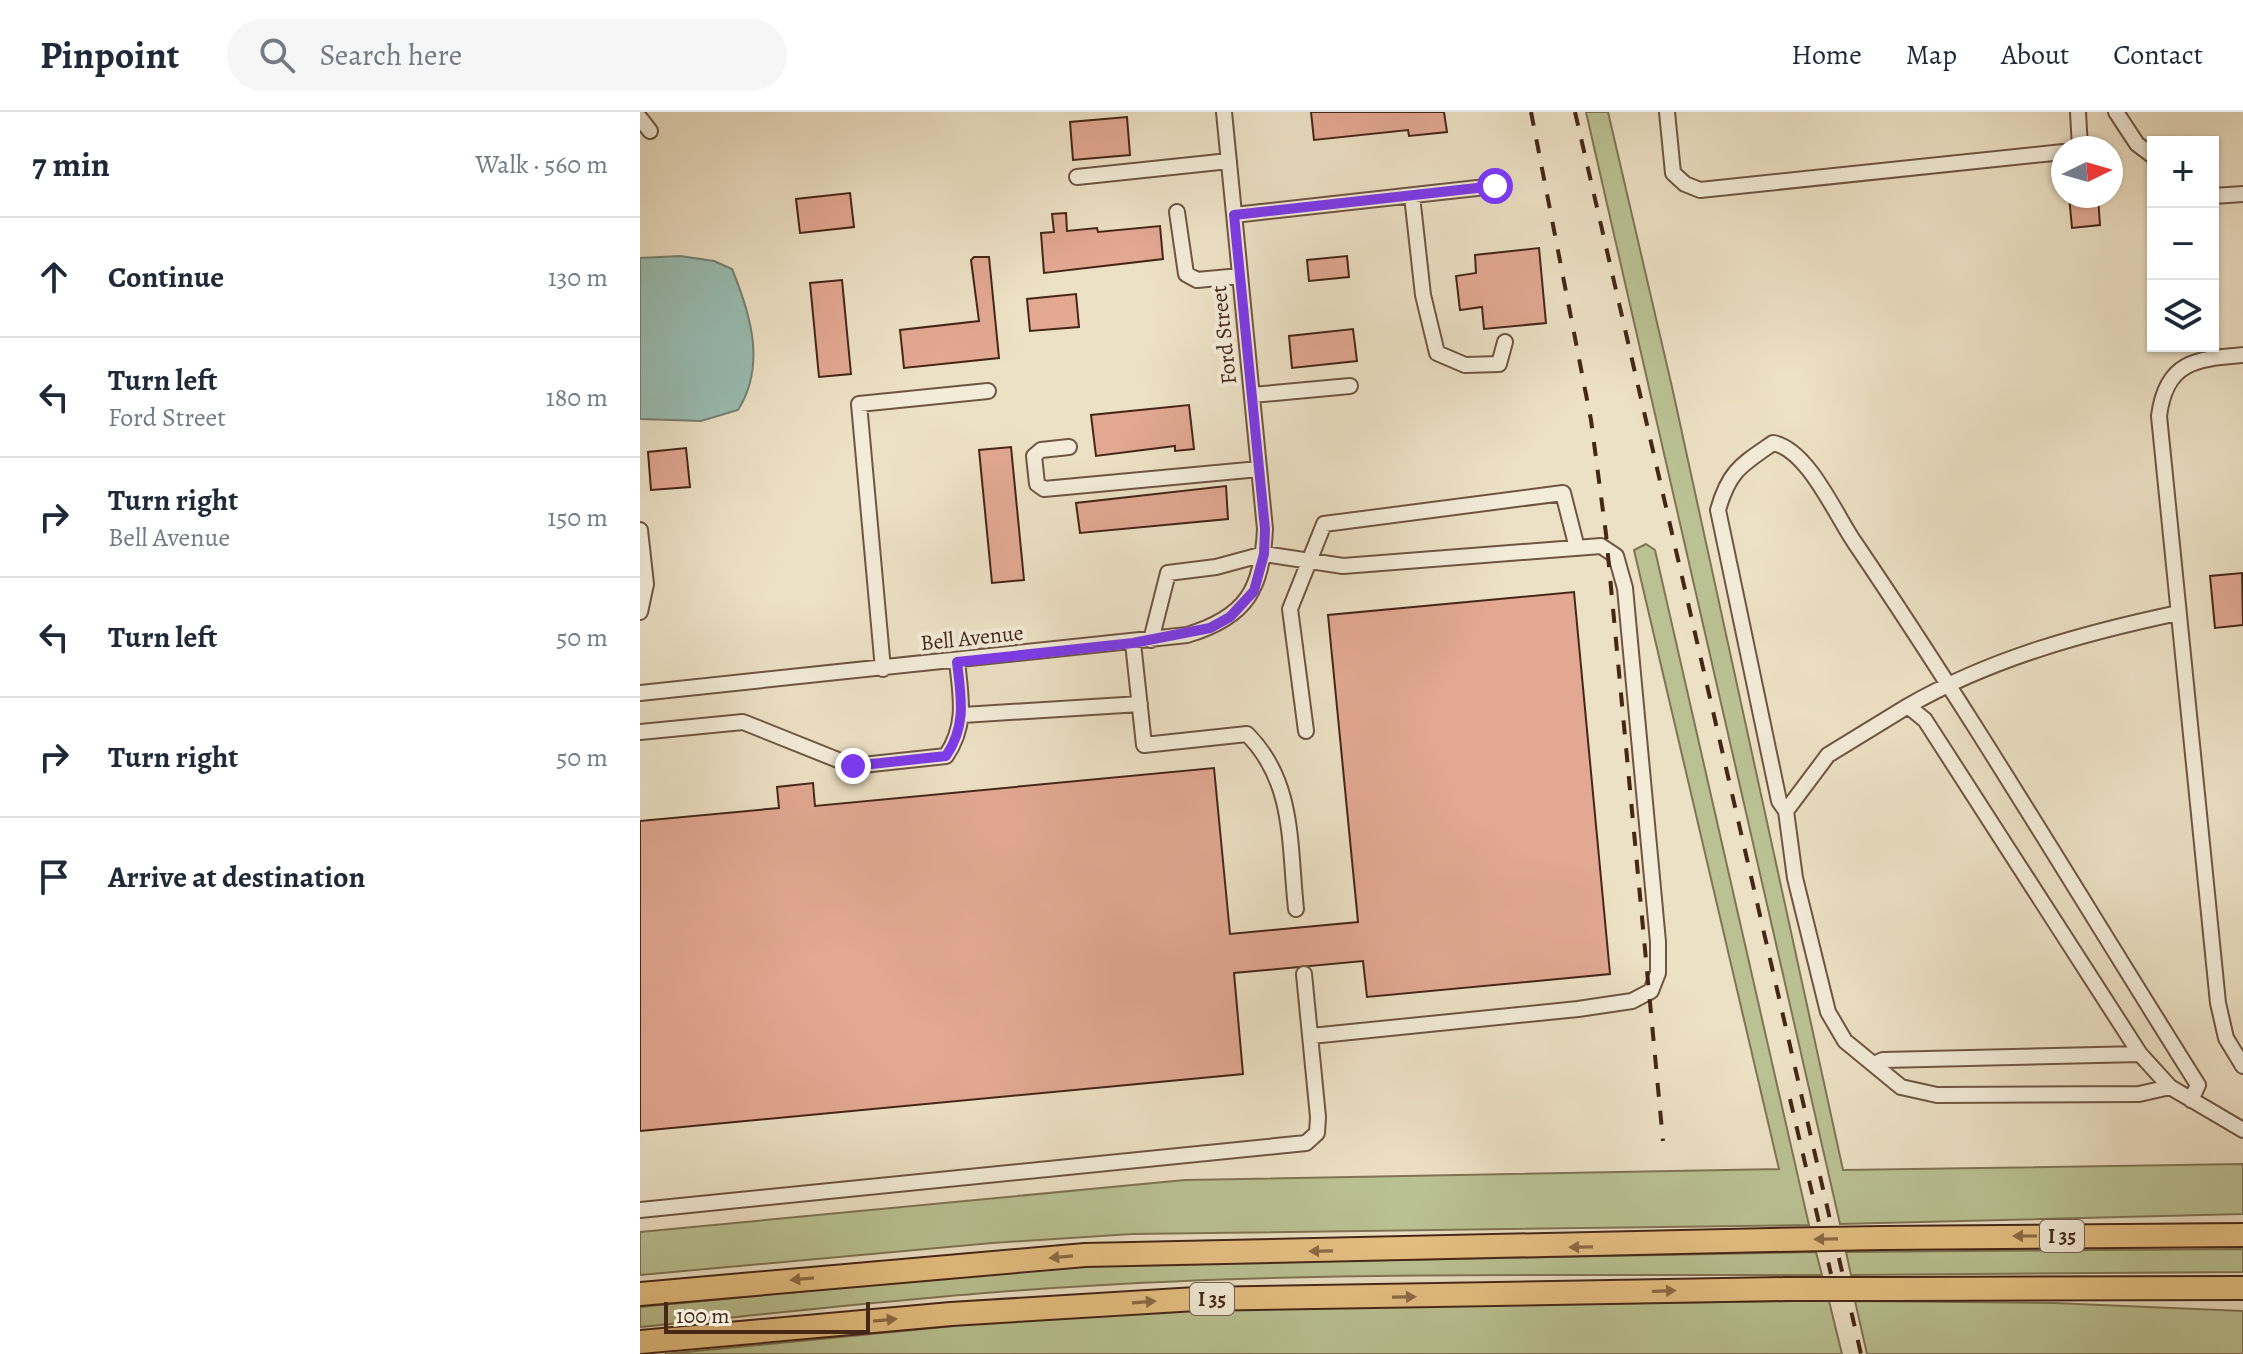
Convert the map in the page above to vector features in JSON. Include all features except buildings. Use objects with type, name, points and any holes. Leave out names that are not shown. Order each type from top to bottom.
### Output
[{"type":"highway","points":[[2127,1236],[2243,1228]]},
{"type":"highway","name":"I 35","points":[[640,1294],[1085,1255],[1882,1238],[2243,1235]]},
{"type":"highway","name":"I 35","points":[[640,1342],[951,1314],[1196,1299],[1786,1289],[2243,1288]]},
{"type":"highway","points":[[2093,1290],[2243,1304]]},
{"type":"street","name":"Ford Street","points":[[1224,112],[1259,469],[1264,554]]},
{"type":"street","points":[[1667,112],[1673,173],[1685,184],[1700,190],[2051,153]]},
{"type":"street","points":[[2078,112],[2079,136]]},
{"type":"street","points":[[2116,112],[2137,144],[2147,152]]},
{"type":"street","points":[[640,118],[650,131]]},
{"type":"street","points":[[1077,177],[1229,161]]},
{"type":"street","points":[[1234,215],[1495,186]]},
{"type":"street","points":[[2219,196],[2243,194]]},
{"type":"street","points":[[1412,196],[1423,295],[1437,353],[1465,365],[1499,364],[1505,342]]},
{"type":"street","points":[[1177,212],[1186,274],[1197,280],[1240,276]]},
{"type":"street","points":[[2243,355],[2198,359],[2173,377],[2162,393],[2159,416],[2218,1003],[2226,1038],[2243,1066]]},
{"type":"street","points":[[1252,395],[1350,386]]},
{"type":"street","points":[[883,669],[859,404],[988,391]]},
{"type":"street","points":[[2170,1087],[2139,1094],[1937,1095],[1901,1087],[1845,1041],[1828,1012],[1795,878],[1786,811],[1779,801],[1718,510],[1725,484],[1735,469],[1773,443],[1783,444],[1801,460],[1874,569],[2198,1085],[2191,1100]]},
{"type":"street","points":[[1069,447],[1041,450],[1034,456],[1037,484],[1044,489],[1259,469]]},
{"type":"street","points":[[1306,731],[1290,609],[1324,524],[1563,493],[1577,548]]},
{"type":"street","points":[[640,530],[646,584],[640,612]]},
{"type":"street","points":[[1151,640],[1168,573],[1216,567],[1264,554],[1343,566],[1601,546],[1616,556],[1625,588],[1658,942],[1658,973],[1651,991],[1632,1001],[1578,1009],[1311,1036]]},
{"type":"street","name":"Bell Avenue","points":[[640,692],[957,662],[1187,635],[1230,617],[1254,591],[1264,554]]},
{"type":"street","points":[[1786,811],[1828,755],[1945,684],[2077,634],[2178,613]]},
{"type":"street","points":[[1133,643],[1144,745],[1247,734],[1267,755],[1283,789],[1296,909]]},
{"type":"street","points":[[640,732],[743,722],[853,766],[946,756],[957,739],[963,715],[957,662]]},
{"type":"street","points":[[963,715],[1140,704]]},
{"type":"street","points":[[1908,706],[1925,720],[2140,1054],[2170,1087],[2243,1130]]},
{"type":"street","points":[[640,1210],[1306,1143],[1317,1133],[1318,1117],[1304,974]]},
{"type":"street","points":[[1874,1064],[1883,1060],[2140,1054]]},
{"type":"green space","points":[[1586,112],[1608,112],[1672,387],[1843,1170],[2243,1164],[2243,1214],[1840,1224]]},
{"type":"green space","points":[[1646,544],[1655,550],[1809,1225],[1132,1234],[992,1243],[640,1275],[640,1232],[1185,1180],[1779,1169],[1634,550]]},
{"type":"green space","points":[[2243,1249],[2243,1272],[1851,1275],[1846,1252]]},
{"type":"green space","points":[[1816,1252],[1822,1275],[1423,1275],[1224,1279],[1025,1290],[640,1327],[640,1307],[1070,1266]]},
{"type":"green space","points":[[1829,1301],[1842,1354],[665,1354],[1058,1316],[1196,1309]]},
{"type":"green space","points":[[1855,1301],[2054,1303],[2243,1311],[2243,1354],[1867,1354]]},
{"type":"water","points":[[680,256],[714,261],[732,269],[750,322],[752,376],[738,410],[701,421],[640,419],[640,258]]},
{"type":"railway","points":[[1531,112],[1591,420],[1606,534],[1663,1141]]},
{"type":"railway","points":[[1575,112],[1861,1354]]},
{"type":"railway","points":[[1790,1099],[1831,1274]]},
{"type":"route","points":[[853,766],[946,756],[957,739],[963,715],[957,662],[1187,635],[1210,628],[1230,617],[1254,591],[1264,554],[1265,529],[1234,215],[1495,186]]}]
